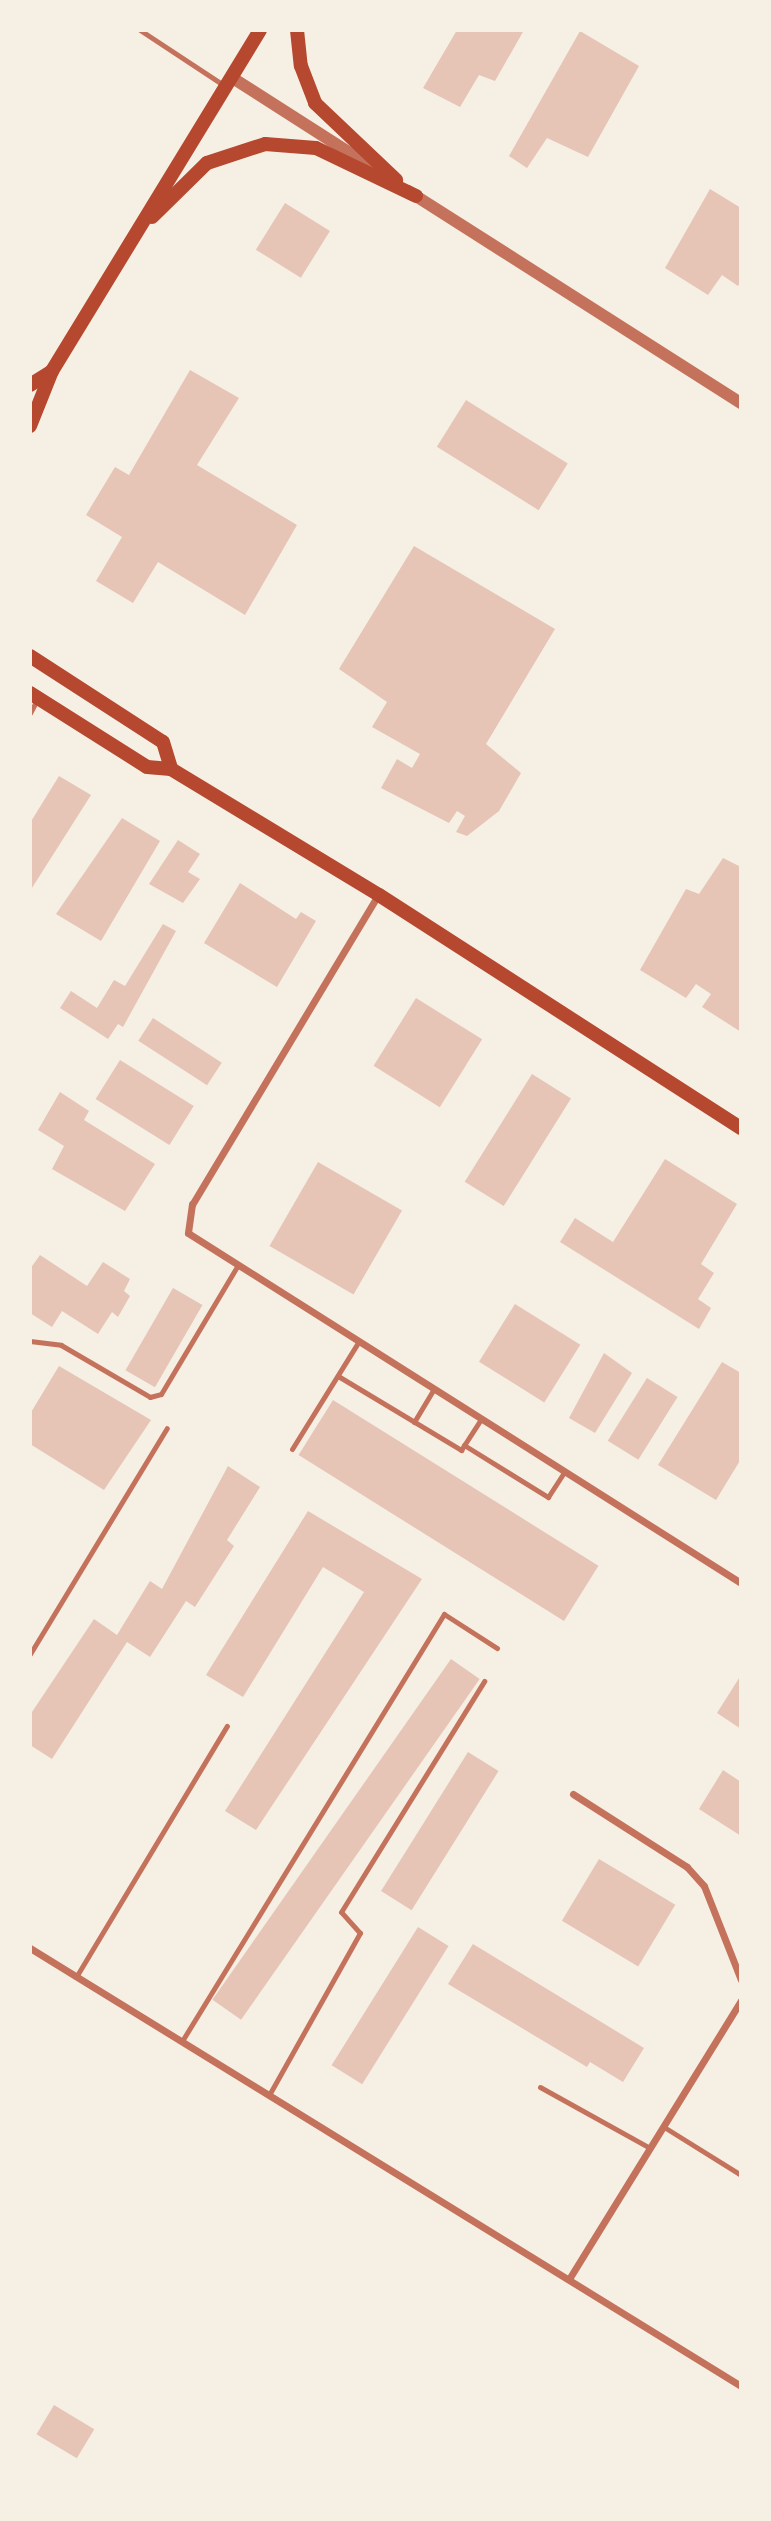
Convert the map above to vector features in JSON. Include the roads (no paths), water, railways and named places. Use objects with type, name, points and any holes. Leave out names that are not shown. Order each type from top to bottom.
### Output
[{"type":"main road","points":[[30,426],[52,371],[260,30]]},
{"type":"main road","points":[[297,30],[301,66],[321,111],[416,196]]},
{"type":"main road","points":[[130,241],[206,163],[265,144],[316,148],[416,196]]},
{"type":"main road","points":[[30,385],[52,371]]},
{"type":"main road","points":[[30,656],[163,742],[171,769]]},
{"type":"main road","points":[[34,696],[147,767],[171,769],[379,895],[741,1128]]},
{"type":"street","points":[[228,81],[416,196],[741,403]]},
{"type":"street","points":[[379,895],[192,1204],[188,1233],[741,1583]]},
{"type":"street","points":[[573,1794],[687,1867],[704,1886],[741,1980]]},
{"type":"street","points":[[30,1948],[741,2386]]},
{"type":"street","points":[[569,2279],[741,2000]]},
{"type":"lane","points":[[141,30],[228,81]]},
{"type":"lane","points":[[30,713],[34,696]]},
{"type":"lane","points":[[30,1341],[61,1345],[150,1397],[161,1394],[238,1265]]},
{"type":"lane","points":[[292,1449],[359,1341]]},
{"type":"lane","points":[[338,1376],[461,1450],[481,1419]]},
{"type":"lane","points":[[414,1422],[434,1389]]},
{"type":"lane","points":[[30,1654],[167,1428]]},
{"type":"lane","points":[[464,1446],[548,1497],[565,1471]]},
{"type":"lane","points":[[182,2041],[444,1614],[497,1648]]},
{"type":"lane","points":[[268,2095],[360,1933],[341,1912],[484,1681]]},
{"type":"lane","points":[[76,1977],[227,1726]]},
{"type":"lane","points":[[540,2087],[650,2148]]},
{"type":"lane","points":[[664,2127],[741,2175]]}]
